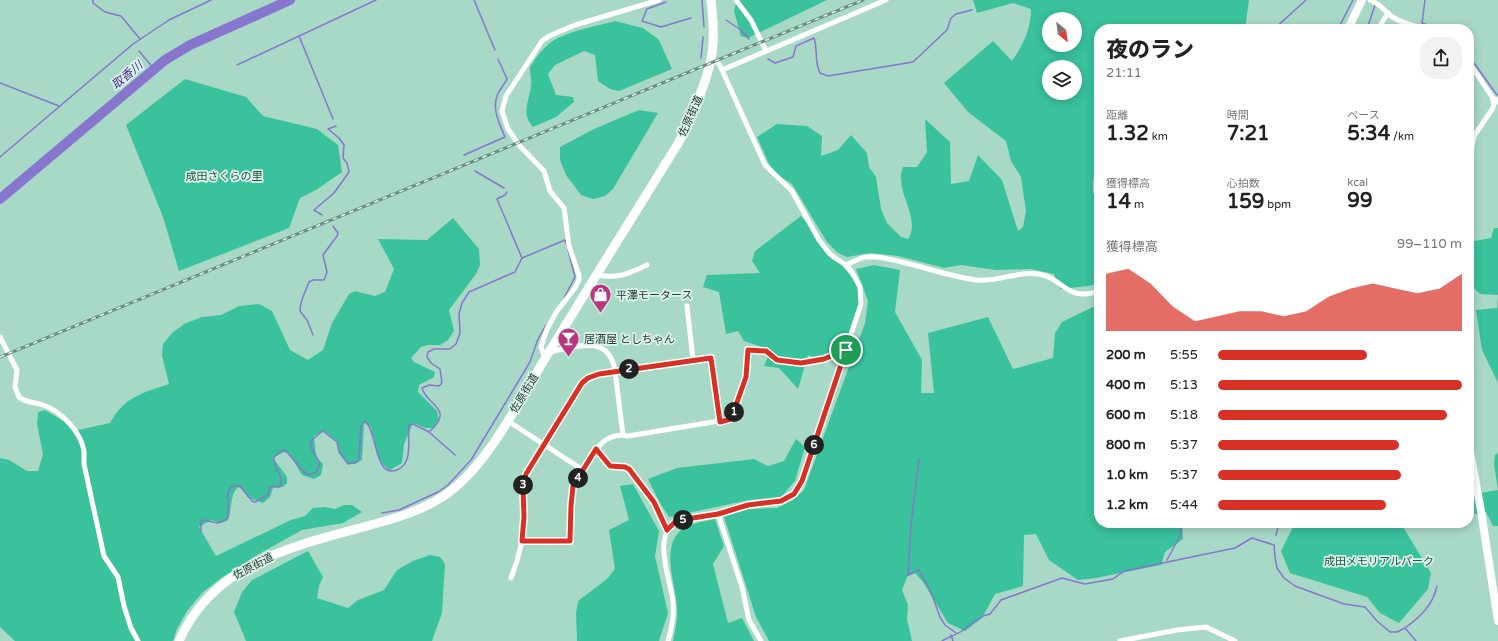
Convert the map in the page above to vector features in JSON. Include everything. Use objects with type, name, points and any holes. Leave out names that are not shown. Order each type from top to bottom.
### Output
[{"type":"highway","name":"佐原街道","points":[[179,641],[196,611],[205,599],[226,581],[246,568],[271,556],[306,543],[401,516],[439,499],[472,471],[508,421],[678,142],[697,104],[711,58],[713,31],[711,0]]},
{"type":"main road","points":[[1350,24],[1362,0]]},
{"type":"main road","points":[[1474,473],[1498,620]]},
{"type":"street","points":[[623,435],[614,362],[611,355],[606,350],[593,345],[571,348],[547,355],[542,347],[547,329],[557,311],[575,288],[579,280],[579,275],[570,251],[564,208],[550,191],[544,171],[519,146],[508,129],[502,111],[506,96],[542,41],[549,36],[575,25],[659,0]]},
{"type":"street","points":[[736,0],[751,20],[766,51]]},
{"type":"street","points":[[722,70],[886,0]]},
{"type":"street","points":[[1370,0],[1383,7],[1396,19],[1410,24]]},
{"type":"street","points":[[1381,24],[1388,13]]},
{"type":"street","points":[[668,641],[673,623],[674,611],[663,546],[667,530],[675,522],[680,520],[718,514],[748,505],[781,501],[794,494],[802,481],[859,312],[861,294],[857,280],[846,265],[829,253],[813,230],[792,192],[765,165],[719,64],[711,58]]},
{"type":"street","points":[[1474,69],[1496,100],[1493,108],[1474,136]]},
{"type":"street","points":[[846,265],[864,257],[876,257],[967,278],[986,280],[1030,273],[1048,277],[1067,290],[1075,293],[1083,295],[1094,292]]},
{"type":"street","points":[[596,275],[609,277],[621,276],[647,265]]},
{"type":"street","points":[[687,306],[693,360]]},
{"type":"street","points":[[0,337],[17,370],[15,387],[19,397],[25,401],[41,404],[54,410],[71,426],[81,441],[84,451],[84,464],[104,556],[118,577],[124,606],[131,628],[138,641]]},
{"type":"street","points":[[522,541],[570,541],[573,486],[596,449],[603,441],[623,435],[628,436],[731,419],[746,377],[748,350],[766,351],[777,360],[801,363],[824,359],[846,350]]},
{"type":"street","points":[[511,578],[519,559],[522,541],[524,517],[524,480],[543,445],[582,383],[594,375],[711,358],[720,422]]},
{"type":"street","points":[[508,421],[583,470]]},
{"type":"street","points":[[596,449],[610,466],[625,467],[629,469],[654,502],[667,530]]},
{"type":"street","points":[[718,514],[742,587],[749,620],[761,641]]},
{"type":"street","points":[[1120,641],[1177,630],[1206,627],[1234,641]]},
{"type":"green space","points":[[737,0],[827,0],[748,38],[741,36],[734,11]]},
{"type":"green space","points":[[973,0],[1249,0],[1246,24],[1094,24],[1094,284],[1060,289],[1054,274],[1031,269],[996,270],[961,265],[944,268],[898,256],[871,253],[847,257],[838,253],[827,242],[792,184],[778,175],[769,164],[757,137],[777,124],[807,126],[822,136],[821,156],[838,150],[851,135],[867,153],[869,167],[876,177],[881,209],[887,223],[901,237],[908,239],[912,225],[902,187],[901,175],[903,167],[917,167],[927,152],[925,119],[950,142],[951,184],[969,181],[978,155],[1002,180],[1018,231],[1023,227],[1026,211],[1021,177],[1011,161],[1006,141],[968,112],[944,83],[993,41],[1012,61],[1026,36],[1030,23],[1031,9],[1013,3],[977,13]]},
{"type":"green space","points":[[615,21],[643,28],[659,40],[672,69],[619,91],[610,89],[598,81],[595,55],[584,51],[555,65],[548,74],[556,95],[573,97],[574,102],[556,117],[533,127],[527,117],[527,107],[531,84],[530,67],[539,54],[556,39],[581,30]]},
{"type":"green space","name":"成田さくらの里","points":[[185,79],[246,97],[263,116],[317,129],[338,145],[342,172],[316,190],[300,198],[289,228],[179,271],[163,217],[126,125]]},
{"type":"green space","points":[[639,110],[658,113],[613,189],[605,196],[593,199],[581,195],[566,175],[560,160],[560,147],[594,129]]},
{"type":"green space","points":[[801,216],[853,279],[859,290],[860,298],[856,320],[843,349],[820,360],[808,355],[798,389],[779,368],[764,366],[771,350],[744,341],[738,331],[726,334],[719,292],[703,287],[707,275],[760,273],[752,261],[755,251]]},
{"type":"green space","points":[[453,218],[479,249],[480,265],[476,274],[449,310],[454,331],[448,340],[440,345],[428,345],[421,347],[411,358],[414,362],[435,372],[434,377],[419,385],[418,392],[437,411],[439,422],[433,428],[425,428],[413,423],[404,444],[402,463],[390,470],[385,466],[379,457],[371,427],[364,423],[362,460],[355,464],[348,464],[339,452],[337,441],[324,431],[314,436],[316,457],[323,464],[321,475],[314,479],[302,475],[289,453],[284,452],[273,458],[287,477],[287,483],[283,487],[273,488],[270,497],[263,503],[247,497],[244,490],[238,487],[233,494],[227,521],[221,523],[211,520],[199,527],[216,556],[291,520],[305,516],[313,508],[325,507],[335,509],[344,505],[352,505],[362,512],[343,523],[302,530],[257,555],[221,578],[202,593],[187,611],[177,629],[173,641],[15,641],[0,627],[0,458],[9,460],[27,471],[38,471],[43,454],[37,424],[38,412],[45,410],[78,430],[110,423],[121,407],[135,397],[142,393],[169,384],[162,356],[163,344],[172,333],[184,324],[202,317],[221,315],[239,306],[259,304],[272,311],[290,350],[308,360],[323,350],[332,323],[349,294],[355,291],[375,296],[385,292],[394,269],[378,239],[427,240]]},
{"type":"green space","points":[[1494,228],[1498,228],[1498,295],[1480,294],[1474,288],[1474,241],[1491,238]]},
{"type":"green space","points":[[874,265],[900,270],[895,312],[922,360],[921,393],[934,393],[928,333],[988,317],[1013,369],[1053,358],[1055,333],[1062,322],[1094,306],[1094,528],[1182,528],[1183,539],[1165,552],[1161,565],[1096,578],[1078,580],[1049,560],[1036,534],[1024,535],[1023,586],[995,594],[982,618],[965,631],[948,623],[923,582],[915,573],[907,577],[902,590],[908,605],[907,619],[912,641],[769,641],[756,617],[724,517],[749,509],[777,508],[793,500],[804,490],[865,323],[868,301],[856,269]]},
{"type":"green space","points":[[1498,295],[1498,383],[1482,350],[1476,310],[1497,308]]},
{"type":"green space","points":[[796,439],[805,447],[795,481],[781,497],[749,500],[669,517],[648,479],[677,468],[754,459],[768,466],[784,461]]},
{"type":"green space","points":[[1498,450],[1498,490],[1494,464],[1495,455],[1497,454]]},
{"type":"green space","points":[[633,484],[659,531],[655,556],[668,613],[659,641],[577,641],[576,613],[578,601],[607,579],[615,569],[609,530],[629,520],[620,486]]},
{"type":"green space","points":[[1498,490],[1498,526],[1493,526],[1486,512],[1474,514],[1474,494]]},
{"type":"green space","points":[[715,519],[724,546],[713,564],[728,623],[742,618],[754,641],[673,641],[677,612],[670,559],[673,540],[685,527],[695,523]]},
{"type":"green space","name":"成田メモリアルパーク","points":[[1292,528],[1404,528],[1431,573],[1428,589],[1399,623],[1380,613],[1367,597],[1290,573],[1281,551]]},
{"type":"green space","points":[[308,551],[323,577],[319,586],[317,598],[348,608],[358,600],[384,590],[397,570],[413,561],[430,555],[440,557],[445,564],[442,613],[432,641],[246,641],[234,612],[242,592],[252,580]]},
{"type":"waterway","points":[[93,0],[93,3],[105,12],[121,16],[140,39]]},
{"type":"waterway","points":[[0,157],[133,44],[169,20],[211,0]]},
{"type":"waterway","name":"取香川","points":[[0,199],[165,60],[190,45],[290,0]]},
{"type":"waterway","points":[[237,65],[376,0]]},
{"type":"waterway","points":[[474,0],[495,50]]},
{"type":"waterway","points":[[702,0],[704,27]]},
{"type":"waterway","points":[[1280,24],[1306,0]]},
{"type":"waterway","points":[[1341,24],[1353,0]]},
{"type":"waterway","points":[[1425,0],[1422,23],[1425,24]]},
{"type":"waterway","points":[[666,2],[647,9],[642,21],[661,27],[691,18]]},
{"type":"waterway","points":[[1369,24],[1375,5]]},
{"type":"waterway","points":[[768,59],[775,63],[793,57],[796,46],[814,38],[818,69],[820,73],[828,76],[913,62],[947,30],[951,18],[956,14],[972,10]]},
{"type":"waterway","points":[[726,20],[741,30],[749,39]]},
{"type":"waterway","points":[[299,36],[333,119]]},
{"type":"waterway","points":[[701,58],[703,37]]},
{"type":"waterway","points":[[139,51],[154,69]]},
{"type":"waterway","points":[[464,155],[505,137],[497,117],[495,107],[498,94],[507,79],[498,59]]},
{"type":"waterway","points":[[1474,63],[1497,95]]},
{"type":"waterway","points":[[0,83],[59,106]]},
{"type":"waterway","points":[[322,215],[314,210],[334,193],[349,172],[347,163],[343,158],[344,145],[339,138],[328,129],[336,126]]},
{"type":"waterway","points":[[475,171],[504,188]]},
{"type":"waterway","points":[[507,192],[505,195],[497,199],[522,258],[565,240],[567,246]]},
{"type":"waterway","points":[[313,335],[307,320],[300,311],[301,303],[309,282],[313,280],[324,280],[327,272],[323,255],[338,233],[333,226]]},
{"type":"waterway","points":[[564,298],[575,277],[568,250]]},
{"type":"waterway","points":[[201,531],[201,521],[203,520],[218,523],[228,518],[228,492],[230,488],[240,486],[252,501],[255,502],[268,495],[269,488],[273,486],[279,487],[281,479],[275,465],[274,457],[281,451],[285,450],[300,468],[309,475],[316,472],[320,464],[312,450],[311,443],[312,440],[323,431],[337,442],[339,452],[348,464],[357,462],[359,459],[361,426],[365,421],[372,433],[380,461],[384,467],[390,471],[397,470],[402,467],[408,456],[409,425],[413,424],[429,432],[437,424],[440,418],[440,412],[422,388],[429,385],[439,386],[442,383],[440,369],[431,363],[427,357],[428,352],[434,349],[450,349],[456,344],[460,333],[459,314],[462,303],[469,292],[515,272],[522,258]]},
{"type":"waterway","points":[[382,513],[399,510],[438,492],[448,485],[471,460],[530,362],[538,339],[546,325]]},
{"type":"waterway","points":[[429,432],[455,455]]},
{"type":"waterway","points":[[919,459],[911,525],[908,575],[919,570],[931,592],[940,617],[945,625],[956,633]]},
{"type":"waterway","points":[[1167,560],[1180,536],[1181,528]]},
{"type":"waterway","points":[[1276,535],[1278,528]]},
{"type":"waterway","points":[[942,641],[962,631],[982,617],[990,614],[1001,600],[1062,578],[1085,584],[1113,579],[1124,571],[1235,548],[1252,538],[1274,545],[1277,568],[1284,578],[1295,586],[1344,604],[1365,607],[1377,621],[1390,632],[1397,632],[1405,628],[1416,641]]},
{"type":"waterway","points":[[1405,628],[1429,605],[1437,586]]},
{"type":"waterway","points":[[951,635],[953,641]]},
{"type":"railway","points":[[0,357],[863,0]]},
{"type":"place","name":"平澤モータース","points":[[600,314]]},
{"type":"place","name":"居酒屋 としちゃん","points":[[569,358]]},
{"type":"route","points":[[748,350],[766,351],[777,360],[801,363],[824,359],[846,350],[802,481],[798,489],[788,499],[748,505],[711,516],[680,520],[675,522],[667,530],[654,502],[629,469],[619,466],[610,466],[596,449],[573,486],[570,541],[522,541],[524,517],[523,487],[526,474],[579,386],[588,378],[599,374],[711,358],[720,422],[731,419],[746,377],[748,350]]}]
